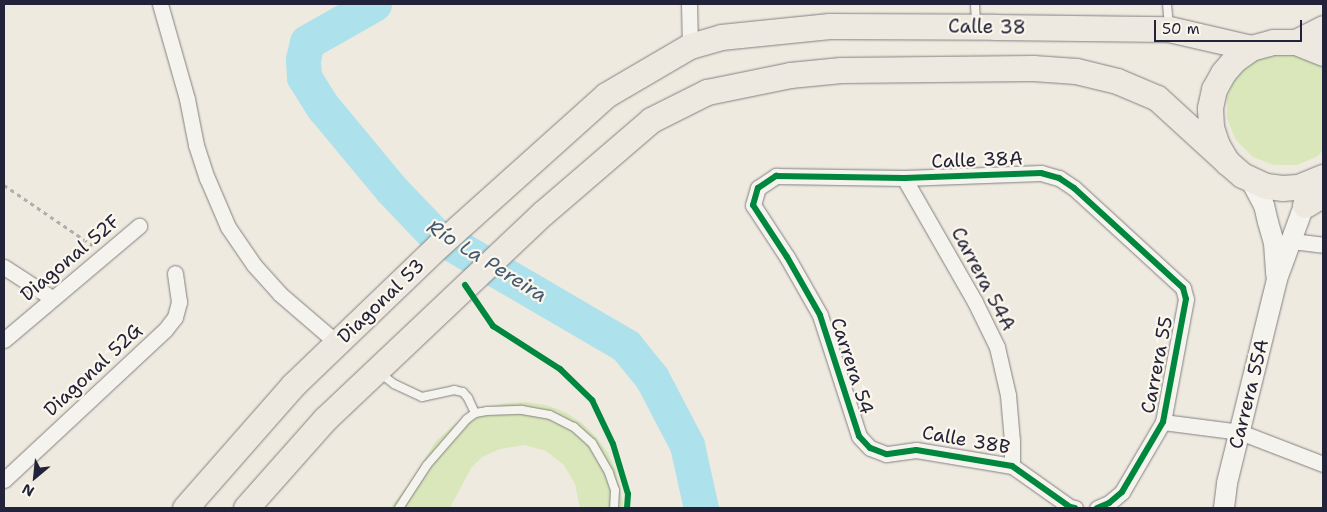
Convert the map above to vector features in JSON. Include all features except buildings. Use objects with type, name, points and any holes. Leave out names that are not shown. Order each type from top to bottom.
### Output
[{"type":"main road","name":"Calle 38","points":[[721,37],[829,26],[975,15],[1169,29],[1251,48]]},
{"type":"main road","points":[[1296,42],[1323,28]]},
{"type":"main road","name":"Diagonal 53","points":[[185,508],[293,385],[439,245],[606,95],[690,46],[721,37]]},
{"type":"main road","points":[[1227,162],[1216,146],[1211,127],[1210,108],[1214,89],[1223,72],[1235,58],[1251,48],[1273,42],[1296,42],[1323,53]]},
{"type":"main road","points":[[246,508],[325,419],[543,213],[652,120],[672,107],[707,92],[790,75],[881,70],[1034,68],[1076,71],[1117,80],[1157,98],[1227,162],[1251,181],[1282,188],[1316,189]]},
{"type":"street","points":[[160,4],[187,99],[196,145],[206,178],[228,227],[254,265],[267,280],[338,343]]},
{"type":"street","points":[[689,4],[690,46]]},
{"type":"street","name":"Calle 38A","points":[[758,188],[776,176],[904,178],[1041,173],[1059,178],[1074,188],[1183,288],[1186,294]]},
{"type":"street","name":"Carrera 54A","points":[[904,178],[975,302],[997,347],[1008,395],[1012,466]]},
{"type":"street","name":"Carrera 55A","points":[[1251,181],[1264,206],[1274,243],[1277,279]]},
{"type":"street","name":"Carrera 54","points":[[758,188],[753,205],[787,257],[820,315],[859,436],[870,448]]},
{"type":"street","name":"Carrera 55A","points":[[1224,508],[1227,483],[1277,279],[1316,189]]},
{"type":"street","name":"Diagonal 52F","points":[[4,340],[140,226]]},
{"type":"street","points":[[1292,241],[1323,245]]},
{"type":"street","points":[[4,267],[52,298]]},
{"type":"street","name":"Diagonal 52G","points":[[4,480],[165,330],[175,317],[179,302],[176,273]]},
{"type":"street","name":"Carrera 55","points":[[1097,508],[1109,503],[1122,492],[1163,422],[1186,294]]},
{"type":"street","points":[[1163,422],[1240,432],[1323,464]]},
{"type":"street","name":"Calle 38B","points":[[870,448],[886,454],[916,450],[1012,466],[1070,507],[1075,508]]},
{"type":"lane","points":[[1167,4],[1169,29]]},
{"type":"lane","points":[[376,370],[394,384],[422,397],[454,390],[463,392],[468,398],[475,414]]},
{"type":"lane","points":[[398,508],[426,466],[467,419],[475,414],[522,410],[550,415],[574,427],[592,443],[609,473],[614,490],[614,508]]},
{"type":"path","points":[[4,185],[105,254]]},
{"type":"green space","points":[[1273,51],[1296,51],[1317,60],[1323,66],[1323,150],[1318,156],[1297,165],[1274,165],[1253,157],[1236,140],[1227,119],[1227,97],[1236,76],[1252,60]]},
{"type":"green space","points":[[526,402],[546,405],[565,412],[582,423],[596,437],[608,453],[616,471],[624,508],[580,508],[575,484],[564,465],[546,451],[524,445],[500,449],[482,457],[471,468],[450,508],[390,508],[411,481],[436,441],[455,424],[471,413],[507,403]]},
{"type":"waterway","name":"Río La Pereira","points":[[374,4],[307,42],[303,59],[304,77],[323,107],[391,189],[433,233],[626,346],[652,378],[687,445],[701,508]]},
{"type":"cycle path","points":[[1075,508],[1070,507],[1012,466],[916,450],[886,454],[870,448],[859,436],[820,315],[787,257],[753,205],[758,188],[776,176],[904,178],[1041,173],[1059,178],[1074,188],[1183,288],[1186,299],[1163,422],[1122,492],[1109,503],[1097,508]]},
{"type":"cycle path","points":[[465,285],[493,326],[560,369],[592,400],[613,444],[628,494],[627,508]]}]
